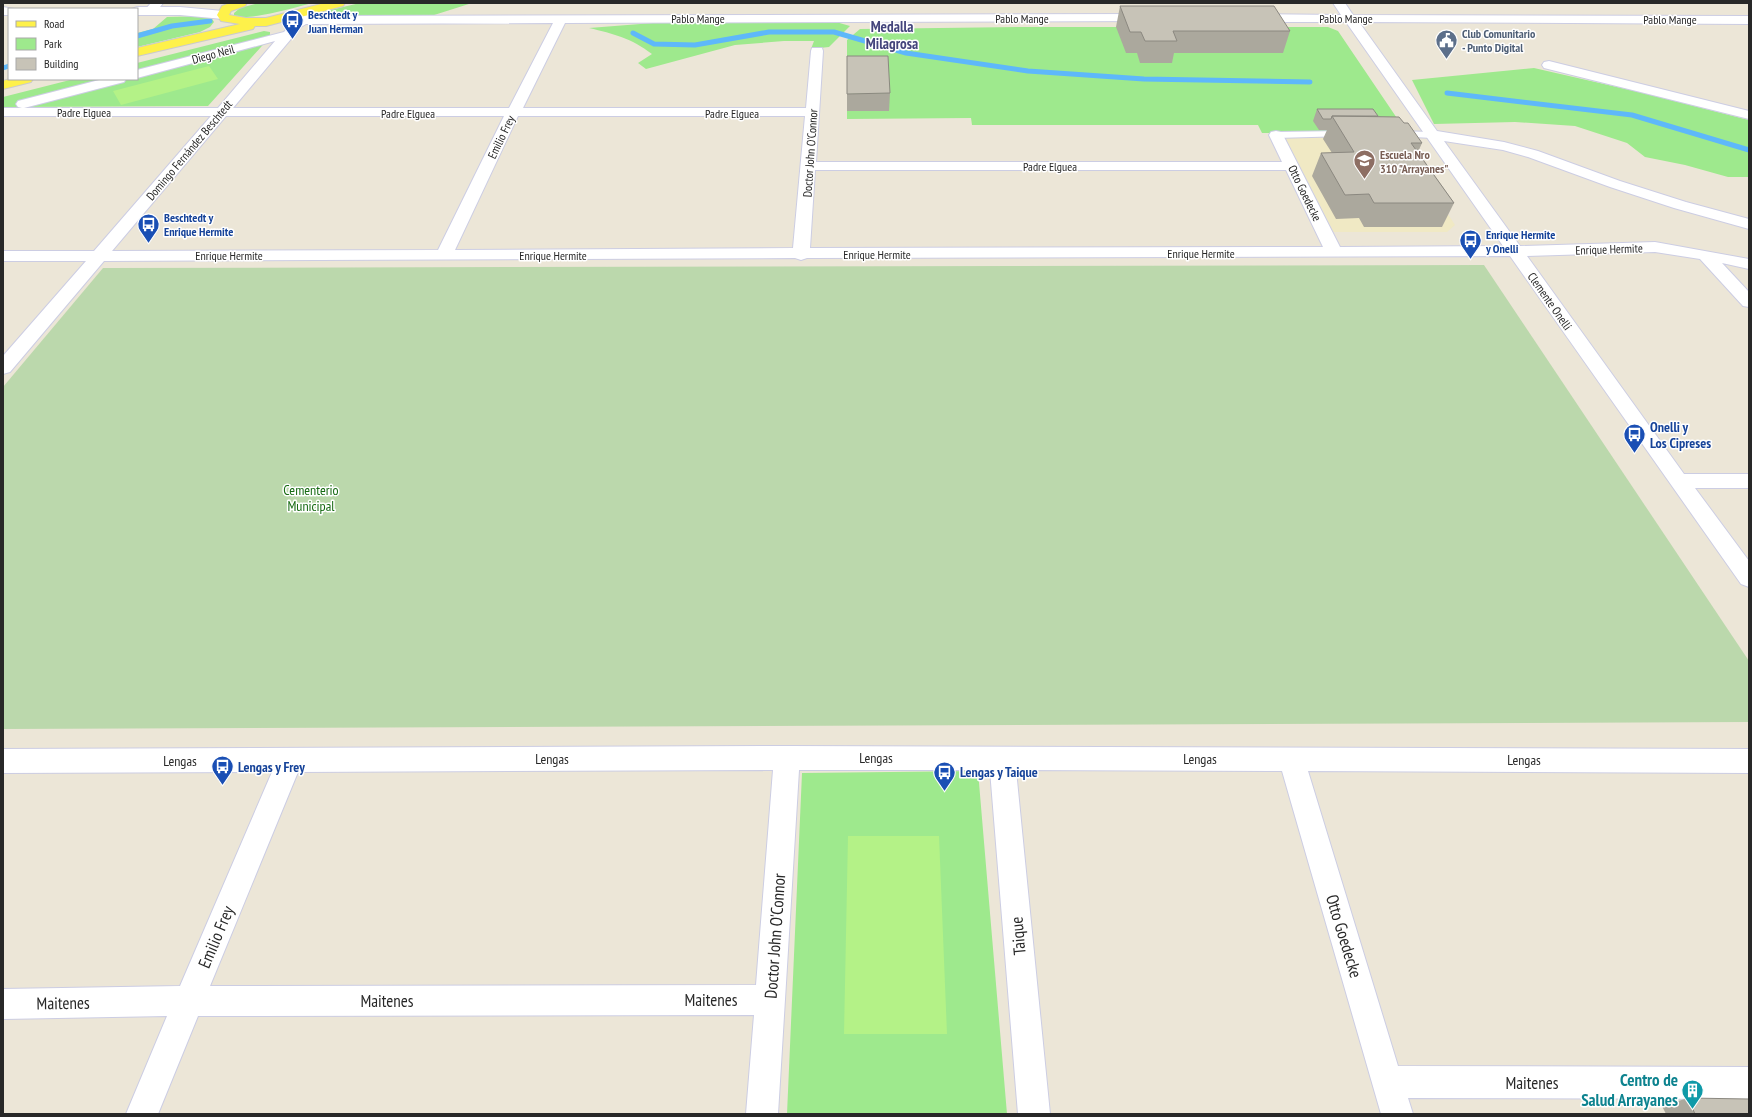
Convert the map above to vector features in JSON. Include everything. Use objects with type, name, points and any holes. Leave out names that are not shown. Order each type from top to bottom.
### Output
[{"type":"main road","points":[[188,39],[214,28],[226,13],[241,3]]},
{"type":"main road","points":[[138,52],[266,22],[339,3]]},
{"type":"main road","points":[[226,13],[246,22],[266,22]]},
{"type":"main road","points":[[3,85],[22,80]]},
{"type":"street","points":[[1099,3],[1104,18]]},
{"type":"street","name":"Clemente Onelli","points":[[1339,3],[1678,481],[1749,578]]},
{"type":"street","points":[[462,19],[489,6]]},
{"type":"street","points":[[138,11],[154,7],[180,11],[226,13]]},
{"type":"street","name":"Domingo Fernández Beschtedt","points":[[3,368],[296,25],[320,8]]},
{"type":"street","points":[[1592,8],[1604,19]]},
{"type":"street","name":"Pablo Mange","points":[[296,25],[462,19],[561,19],[861,14],[1159,18]]},
{"type":"street","points":[[281,18],[291,18],[296,25]]},
{"type":"street","name":"Pablo Mange","points":[[1238,18],[1749,20]]},
{"type":"street","name":"Emilio Frey","points":[[444,255],[513,113],[561,19]]},
{"type":"street","name":"Diego Neil","points":[[138,74],[296,25]]},
{"type":"street","name":"Doctor John O'Connor","points":[[801,255],[817,51]]},
{"type":"street","points":[[1550,65],[1749,115]]},
{"type":"street","points":[[3,111],[115,80]]},
{"type":"street","name":"Padre Elguea","points":[[3,111],[220,113],[813,112]]},
{"type":"street","name":"Otto Goedecke","points":[[1276,135],[1334,252]]},
{"type":"street","points":[[1433,135],[1504,146],[1533,154],[1680,206],[1749,224]]},
{"type":"street","name":"Padre Elguea","points":[[809,166],[1292,166]]},
{"type":"street","name":"Enrique Hermite","points":[[3,256],[801,255],[1515,251],[1655,247],[1749,264]]},
{"type":"street","points":[[1705,255],[1749,302]]},
{"type":"street","points":[[1678,481],[1749,481]]},
{"type":"street","name":"Doctor John O'Connor","points":[[762,1114],[787,758]]},
{"type":"street","name":"Lengas","points":[[3,762],[787,758],[1749,761]]},
{"type":"street","name":"Taique","points":[[1002,758],[1034,1114]]},
{"type":"street","name":"Otto Goedecke","points":[[1291,759],[1397,1114]]},
{"type":"street","name":"Emilio Frey","points":[[142,1114],[289,761]]},
{"type":"street","name":"Maitenes","points":[[3,1004],[189,1001],[770,1000]]},
{"type":"street","name":"Maitenes","points":[[1388,1082],[1749,1084]]},
{"type":"lane","points":[[1276,135],[1353,134]]},
{"type":"lane","points":[[1384,134],[1433,135]]},
{"type":"shaded area","name":"Escuela Nro 310 \"Arrayanes\"","points":[[1281,137],[1398,137],[1455,225],[1447,232],[1329,232]]},
{"type":"green space","points":[[259,3],[313,3],[260,16],[240,17],[234,15],[234,13],[240,8]]},
{"type":"green space","points":[[360,3],[472,3],[431,16],[322,16],[326,11]]},
{"type":"green space","points":[[207,16],[211,17],[214,22],[210,27],[200,32],[138,47],[138,33],[153,29],[167,17]]},
{"type":"green space","points":[[666,22],[836,22],[850,26],[829,47],[811,49],[814,41],[784,41],[735,45],[646,69],[638,63],[652,54],[637,44],[622,37],[589,28]]},
{"type":"green space","points":[[1025,27],[1328,27],[1338,31],[1407,133],[1262,133],[1258,125],[972,125],[971,118],[847,119],[847,40],[860,29]]},
{"type":"green space","points":[[264,31],[270,32],[270,37],[208,106],[3,107],[3,97],[70,80],[138,80],[138,63]]},
{"type":"green space","points":[[209,66],[218,79],[121,105],[113,91]]},
{"type":"green space","points":[[1534,68],[1639,92],[1749,120],[1749,177],[1728,177],[1685,165],[1645,157],[1627,143],[1575,126],[1515,122],[1434,124],[1412,80]]},
{"type":"green space","name":"Cementerio Municipal","points":[[1484,265],[1749,661],[1749,722],[3,729],[3,387],[103,268]]},
{"type":"green space","points":[[978,771],[1007,1114],[787,1114],[802,773]]},
{"type":"green space","points":[[848,836],[939,836],[947,1034],[844,1034]]},
{"type":"building","points":[[1120,6],[1274,6],[1290,31],[1173,31],[1177,41],[1145,41],[1141,32],[1130,32]]},
{"type":"building","points":[[847,56],[888,56],[890,93],[847,94]]},
{"type":"building","points":[[1317,109],[1373,109],[1378,116],[1332,116],[1331,119],[1323,119]]},
{"type":"building","points":[[1332,116],[1399,117],[1404,123],[1408,123],[1422,143],[1411,143],[1454,203],[1374,203],[1369,194],[1345,195],[1321,153],[1354,152]]},
{"type":"building","points":[[1688,1098],[1749,1099],[1749,1114],[1695,1114]]},
{"type":"waterway","points":[[138,36],[172,26],[210,21]]},
{"type":"waterway","points":[[633,33],[654,44],[695,45],[769,32],[834,32],[906,53],[1028,71],[1144,79],[1310,82]]},
{"type":"waterway","points":[[3,68],[8,66]]},
{"type":"waterway","points":[[1447,93],[1632,115],[1749,150]]},
{"type":"place","name":"Beschtedt y Juan Herman","points":[[293,40]]},
{"type":"place","name":"Club Comunitario - Punto Digital","points":[[1446,60]]},
{"type":"place","name":"Escuela Nro 310 \"Arrayanes\"","points":[[1365,180]]},
{"type":"place","name":"Beschtedt y Enrique Hermite","points":[[149,244]]},
{"type":"place","name":"Enrique Hermite y Onelli","points":[[1470,260]]},
{"type":"place","name":"Onelli y Los Cipreses","points":[[1634,454]]},
{"type":"place","name":"Lengas y Frey","points":[[223,786]]},
{"type":"place","name":"Lengas y Taique","points":[[944,792]]},
{"type":"place","name":"Centro de Salud Arrayanes","points":[[1693,1110]]},
{"type":"district","name":"Medalla Milagrosa","points":[[892,34]]}]
